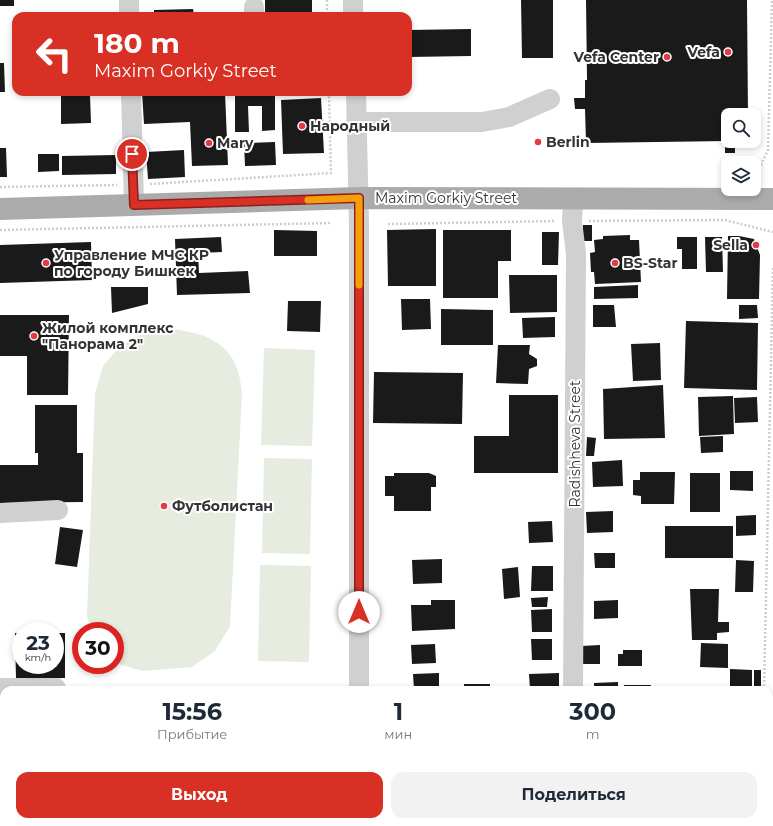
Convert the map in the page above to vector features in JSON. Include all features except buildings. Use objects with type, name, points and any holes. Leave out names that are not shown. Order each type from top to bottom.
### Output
[{"type":"main road","name":"Maxim Gorkiy Street","points":[[0,209],[133,195],[359,198],[773,199]]},
{"type":"street","points":[[129,0],[129,12]]},
{"type":"street","points":[[353,0],[353,12]]},
{"type":"street","points":[[131,96],[133,195]]},
{"type":"street","points":[[356,96],[359,198],[358,686]]},
{"type":"street","points":[[356,122],[482,122],[509,118],[550,99]]},
{"type":"street","name":"Radishheva Street","points":[[573,198],[572,220],[576,254],[573,686]]},
{"type":"street","points":[[0,513],[58,510]]},
{"type":"path","points":[[327,0],[327,12]]},
{"type":"path","points":[[761,165],[768,150],[772,0]]},
{"type":"path","points":[[0,187],[133,195],[331,173],[329,96]]},
{"type":"path","points":[[0,230],[332,223]]},
{"type":"path","points":[[764,686],[773,266]]},
{"type":"shaded area","name":"Футболистан","points":[[165,328],[196,333],[219,344],[228,352],[235,363],[240,377],[242,394],[230,626],[215,651],[192,667],[142,671],[124,666],[124,622],[89,622],[87,617],[95,394],[103,366],[119,347],[138,336]]},
{"type":"shaded area","points":[[264,348],[315,350],[312,446],[261,445]]},
{"type":"shaded area","name":"Футболистан","points":[[264,458],[312,459],[310,554],[262,553]]},
{"type":"shaded area","points":[[260,565],[311,566],[309,662],[258,661]]},
{"type":"slow traffic","points":[[308,200],[359,198],[359,285]]},
{"type":"place","name":"Vefa","points":[[728,52]]},
{"type":"place","name":"Vefa Center","points":[[667,57]]},
{"type":"place","name":"Народный","points":[[302,126]]},
{"type":"place","name":"Berlin","points":[[538,142]]},
{"type":"place","name":"Mary","points":[[209,143]]},
{"type":"place","name":"Sella","points":[[756,245]]},
{"type":"place","name":"Управление МЧС КР по городу Бишкек","points":[[46,263]]},
{"type":"place","name":"BS-Star","points":[[615,263]]},
{"type":"place","name":"Жилой комплекс \"Панорама 2\"","points":[[34,336]]},
{"type":"place","name":"Футболистан","points":[[164,506]]},
{"type":"route","points":[[132,154],[132,185],[134,205],[359,198],[359,612]]}]
